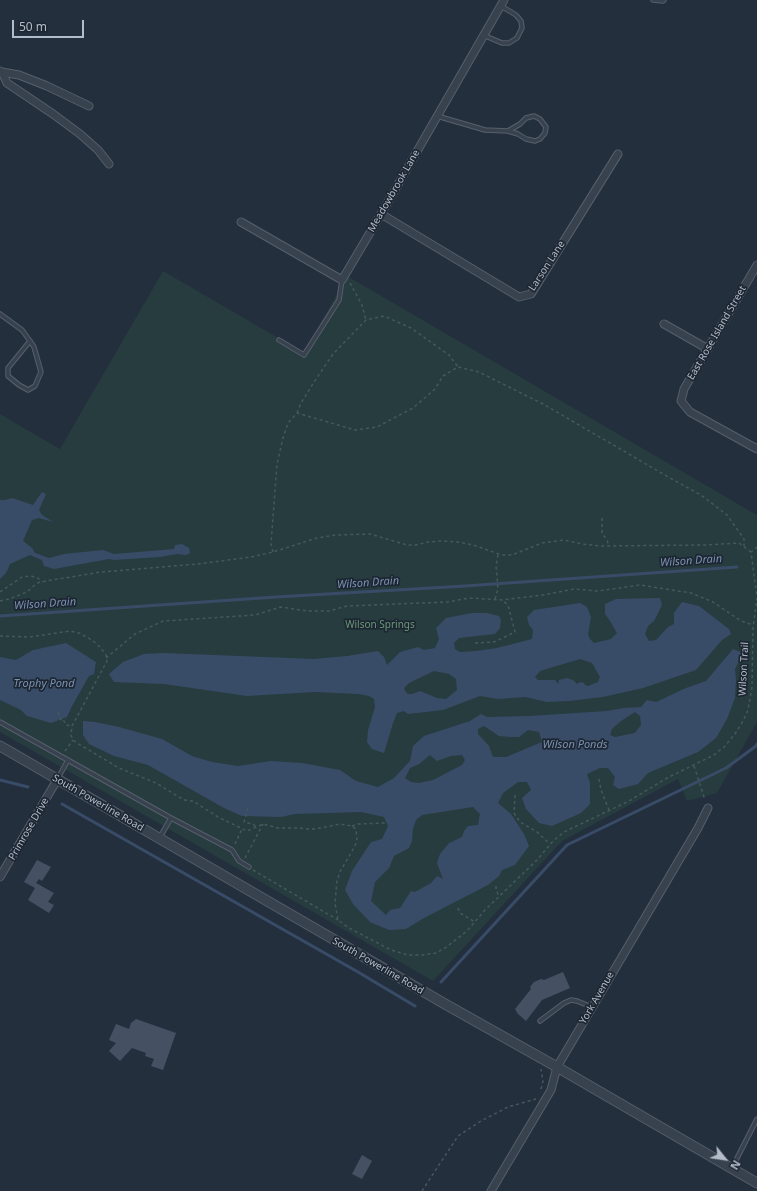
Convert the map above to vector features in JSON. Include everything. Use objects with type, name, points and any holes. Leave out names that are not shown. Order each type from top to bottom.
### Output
[{"type":"street","name":"Meadowbrook Lane","points":[[344,277],[502,3]]},
{"type":"street","points":[[1,72],[19,75],[47,86],[89,106]]},
{"type":"street","points":[[1,72],[7,83],[80,134],[98,150],[109,164]]},
{"type":"street","name":"Larson Lane","points":[[381,214],[519,297],[531,294],[618,154]]},
{"type":"street","points":[[241,222],[344,277]]},
{"type":"street","name":"East Rose Island Street","points":[[757,265],[684,389],[681,401],[690,412],[757,448]]},
{"type":"street","points":[[664,324],[708,349]]},
{"type":"street","name":"South Powerline Road","points":[[0,746],[757,1183]]},
{"type":"street","name":"Primrose Drive","points":[[0,877],[57,780]]},
{"type":"street","name":"York Avenue","points":[[491,1191],[551,1090],[557,1067],[698,828],[708,808]]},
{"type":"lane","points":[[653,0],[664,0]]},
{"type":"lane","points":[[484,36],[502,43],[509,42],[517,38],[522,28],[521,21],[502,3]]},
{"type":"lane","points":[[437,116],[485,130],[508,131],[518,134],[526,139],[535,141],[540,139],[545,133],[546,127],[540,119],[534,116],[526,118],[520,124],[508,131]]},
{"type":"lane","points":[[279,340],[304,355],[339,300],[344,277]]},
{"type":"lane","points":[[0,314],[22,330],[30,341],[34,347],[41,372],[35,386],[28,390],[19,386],[8,376],[8,368],[30,341]]},
{"type":"lane","points":[[0,722],[171,818],[232,850],[239,861],[249,867]]},
{"type":"lane","points":[[57,780],[68,760]]},
{"type":"lane","points":[[159,839],[171,818]]},
{"type":"lane","points":[[540,1021],[564,1003],[571,1000],[592,1007]]},
{"type":"lane","points":[[732,1168],[757,1119]]},
{"type":"path","points":[[344,277],[362,305],[366,320]]},
{"type":"path","points":[[273,552],[271,544],[277,464],[288,423],[297,414],[305,397],[333,354],[366,320],[384,316],[411,328],[449,355],[458,367],[479,372],[544,404],[701,495],[727,515],[744,539],[744,546]]},
{"type":"path","points":[[297,414],[354,430],[377,427],[413,408],[434,389],[443,376],[458,367]]},
{"type":"path","points":[[602,518],[602,533],[609,546]]},
{"type":"path","points":[[0,601],[28,592],[37,583],[42,582],[101,572],[229,560],[273,552],[317,538],[335,536],[370,534],[407,545],[442,541],[458,542],[473,545],[498,554],[512,555],[542,543],[564,540],[582,544],[609,546],[705,545],[739,543],[751,552],[757,547]]},
{"type":"path","name":"Wilson Trail","points":[[249,867],[349,928],[391,950],[408,955],[422,955],[436,953],[445,948],[467,931],[485,910],[537,860],[550,844],[564,832],[629,801],[667,778],[714,755],[724,746],[743,721],[748,710],[752,688],[753,625],[757,598],[751,552]]},
{"type":"path","points":[[495,599],[498,588],[496,566],[498,554]]},
{"type":"path","points":[[0,592],[22,577],[31,576],[38,578],[42,582]]},
{"type":"path","points":[[388,821],[384,823],[358,824],[352,826],[340,824],[315,829],[278,828],[263,824],[247,831],[218,817],[193,801],[184,800],[156,783],[119,768],[90,751],[73,740],[71,735],[72,726],[104,667],[106,658],[135,634],[163,621],[255,615],[281,607],[307,611],[329,611],[347,606],[447,602],[470,598],[502,600],[543,595],[574,589],[598,592],[640,585],[692,593],[713,602],[741,621],[753,625]]},
{"type":"path","points":[[475,643],[494,642],[515,632],[508,605],[502,600]]},
{"type":"path","points":[[0,636],[30,637],[70,631],[79,633],[92,640],[101,648],[106,658]]},
{"type":"path","points":[[58,712],[62,722],[64,721],[66,725],[72,726]]},
{"type":"path","points":[[62,756],[73,740]]},
{"type":"path","points":[[694,766],[702,794]]},
{"type":"path","points":[[599,779],[601,790],[609,810]]},
{"type":"path","points":[[515,795],[514,813],[520,822],[537,832],[550,844]]},
{"type":"path","points":[[248,808],[244,822],[253,824],[256,827]]},
{"type":"path","points":[[249,867],[245,858],[263,824]]},
{"type":"path","points":[[338,920],[335,903],[337,880],[355,846],[357,839],[356,829],[352,826]]},
{"type":"path","points":[[232,850],[242,829]]},
{"type":"path","points":[[496,886],[499,897]]},
{"type":"path","points":[[458,908],[460,913],[475,922]]},
{"type":"path","points":[[541,1068],[543,1081],[541,1091]]},
{"type":"path","points":[[422,1191],[458,1136],[481,1121],[508,1108],[538,1098]]},
{"type":"green space","name":"Wilson Springs","points":[[163,271],[304,353],[347,276],[757,515],[757,722],[717,793],[687,801],[678,779],[562,841],[433,981],[0,732],[0,414],[60,449]]},
{"type":"water","points":[[42,492],[46,494],[39,510],[42,515],[53,522],[39,518],[32,520],[23,541],[32,548],[35,553],[49,558],[64,554],[103,550],[114,554],[174,549],[175,545],[182,544],[189,548],[190,553],[186,555],[177,554],[160,557],[109,559],[54,569],[44,566],[42,560],[30,555],[10,564],[6,573],[0,579],[0,500],[12,498],[33,505]]},
{"type":"water","points":[[660,598],[662,605],[654,621],[648,626],[645,634],[649,641],[656,640],[668,627],[674,624],[674,613],[682,602],[699,606],[729,629],[731,634],[722,640],[696,670],[643,688],[603,697],[569,701],[547,702],[525,697],[498,699],[480,696],[443,710],[408,714],[404,711],[397,713],[384,753],[372,749],[367,742],[368,730],[375,707],[374,699],[369,696],[359,694],[315,692],[247,696],[164,684],[114,682],[109,674],[123,662],[144,654],[164,653],[314,659],[378,651],[384,657],[387,665],[400,652],[418,647],[424,650],[435,648],[439,639],[436,628],[446,618],[472,613],[486,613],[499,616],[501,620],[500,628],[495,634],[459,638],[454,643],[455,649],[460,652],[476,651],[497,648],[532,639],[533,630],[529,625],[527,617],[534,610],[580,603],[587,607],[591,617],[588,634],[594,643],[611,639],[617,633],[605,614],[605,604],[616,599]],"holes":[[[580,659],[592,663],[600,677],[598,682],[588,686],[580,682],[577,684],[573,680],[567,678],[559,680],[558,684],[555,680],[538,680],[535,677],[540,671]],[[434,671],[449,674],[456,679],[457,690],[446,699],[437,698],[420,691],[412,694],[408,694],[405,691],[404,688],[409,683]]]},
{"type":"water","name":"Trophy Pond","points":[[66,643],[96,662],[94,674],[89,676],[67,717],[51,723],[27,716],[21,710],[0,700],[0,657],[16,660],[33,650]]},
{"type":"water","name":"Wilson Ponds","points":[[733,649],[743,653],[735,669],[735,698],[727,719],[716,738],[698,752],[648,773],[638,784],[619,789],[613,785],[615,777],[608,768],[600,768],[587,774],[590,783],[590,804],[581,813],[552,826],[539,823],[526,809],[522,798],[531,790],[527,782],[518,782],[503,793],[498,803],[511,814],[524,834],[529,846],[515,865],[502,870],[499,876],[488,885],[406,929],[389,930],[370,922],[353,904],[345,890],[352,871],[371,842],[382,839],[388,826],[384,817],[361,812],[295,814],[281,817],[242,816],[224,808],[148,765],[114,756],[89,744],[83,735],[83,721],[95,722],[162,739],[192,756],[212,762],[238,766],[271,761],[302,763],[340,770],[356,781],[378,787],[394,778],[410,761],[413,746],[424,736],[470,721],[481,714],[487,717],[529,716],[607,711],[641,707],[647,700],[656,702],[686,688],[706,681]],"holes":[[[635,712],[640,716],[641,725],[635,733],[615,737],[610,735],[612,729]],[[484,726],[499,736],[510,737],[519,737],[528,730],[539,732],[542,742],[506,757],[493,757],[489,746],[478,734],[478,729]],[[430,755],[437,761],[451,756],[462,755],[465,760],[462,765],[433,780],[419,783],[411,782],[405,778],[410,768],[419,764]],[[473,807],[480,814],[478,825],[468,826],[462,837],[449,843],[440,854],[437,863],[443,879],[437,876],[431,883],[415,892],[411,891],[400,908],[390,910],[386,915],[371,901],[375,882],[389,868],[394,856],[409,848],[412,841],[413,829],[416,820],[422,815]]]},
{"type":"building","points":[[37,860],[51,867],[42,881],[39,879],[36,883],[54,893],[48,902],[54,905],[49,913],[28,900],[35,888],[24,882]]},
{"type":"building","points":[[563,972],[570,988],[542,1000],[526,1021],[518,1014],[515,1009],[531,989],[530,987],[534,982],[541,979],[544,980]]},
{"type":"building","points":[[136,1019],[176,1033],[163,1070],[151,1066],[154,1059],[145,1056],[146,1053],[132,1048],[120,1061],[109,1051],[116,1043],[109,1040],[116,1024],[129,1029],[131,1023]]},
{"type":"building","points":[[362,1155],[372,1161],[362,1179],[352,1174]]},
{"type":"waterway","name":"Wilson Drain","points":[[0,616],[737,567]]},
{"type":"waterway","points":[[441,982],[567,845],[726,768],[757,744]]},
{"type":"waterway","points":[[0,780],[28,787]]},
{"type":"waterway","points":[[62,804],[415,1006]]}]
